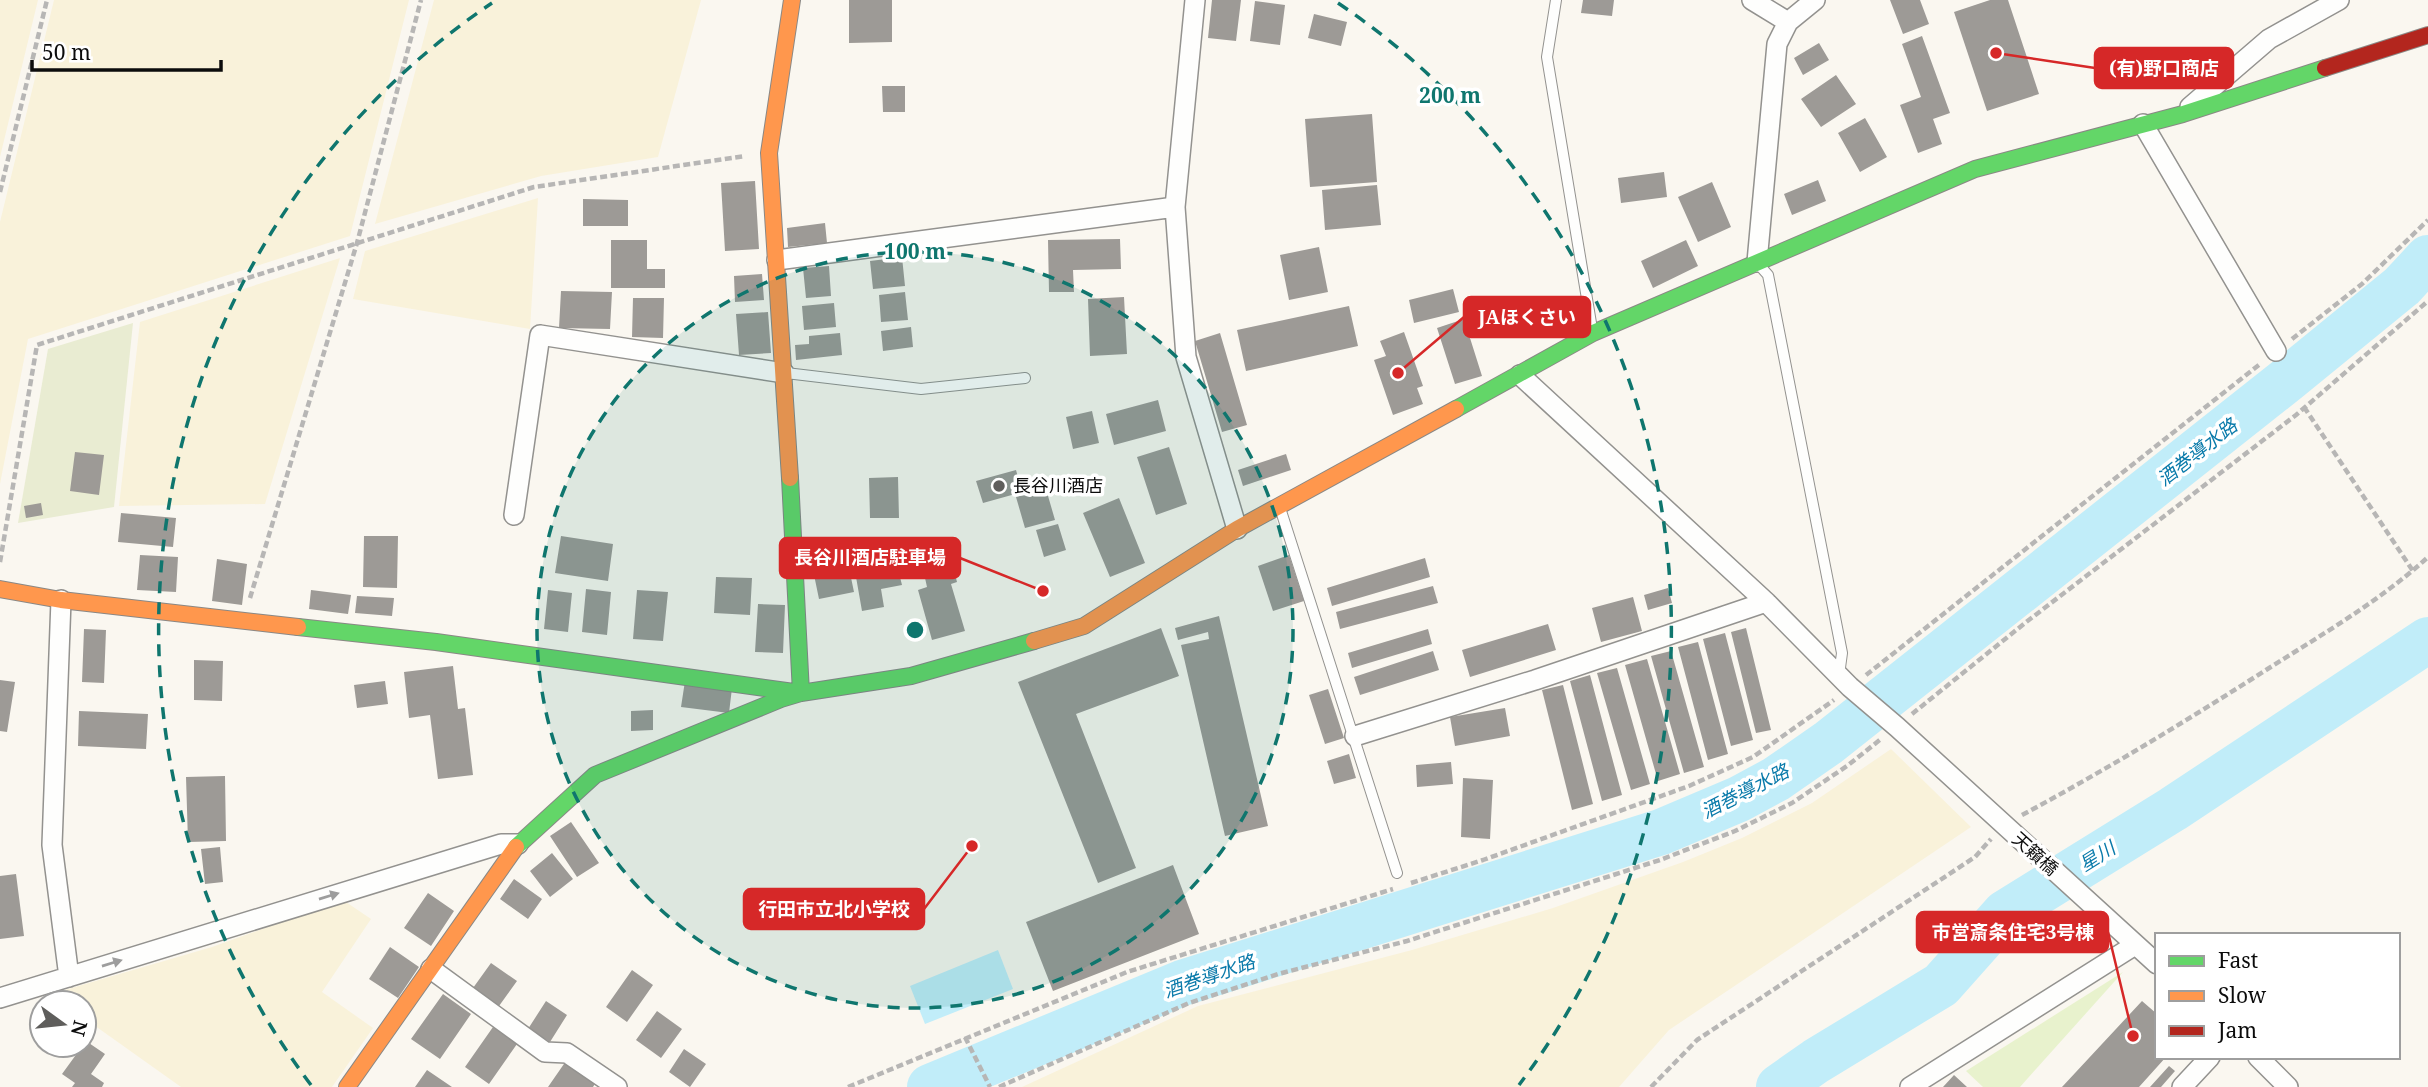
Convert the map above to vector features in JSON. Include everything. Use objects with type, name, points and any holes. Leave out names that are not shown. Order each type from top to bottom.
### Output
[{"type":"street","points":[[792,0],[769,153],[801,693]]},
{"type":"street","points":[[1195,0],[1175,207],[1185,357],[1237,529]]},
{"type":"street","points":[[1752,0],[1788,22]]},
{"type":"street","points":[[1757,262],[1777,44],[1788,22],[1815,0]]},
{"type":"street","points":[[2183,114],[2269,39],[2339,0]]},
{"type":"street","points":[[347,1087],[518,844],[595,775],[781,699],[801,693],[911,676],[1084,626],[1237,529],[1593,333],[1975,169],[2183,114],[2428,35]]},
{"type":"street","points":[[2143,124],[2276,351]]},
{"type":"street","points":[[777,260],[1175,207]]},
{"type":"street","points":[[514,515],[540,335],[784,373]]},
{"type":"street","name":"天籟橋","points":[[1520,375],[1766,602],[1847,684],[2155,962]]},
{"type":"street","points":[[0,589],[61,600],[436,642],[801,693]]},
{"type":"street","points":[[61,600],[52,845],[69,977]]},
{"type":"street","points":[[1355,736],[1548,676],[1766,602]]},
{"type":"street","points":[[0,998],[501,844],[518,844]]},
{"type":"street","points":[[1910,1087],[2132,942]]},
{"type":"street","points":[[431,970],[545,1052],[567,1053],[617,1087]]},
{"type":"street","points":[[2182,1087],[2208,1059]]},
{"type":"street","points":[[2260,1059],[2288,1087]]},
{"type":"lane","points":[[1556,0],[1548,57],[1593,333]]},
{"type":"lane","points":[[1757,262],[1768,275],[1847,684]]},
{"type":"lane","points":[[784,373],[921,390],[1026,377]]},
{"type":"lane","points":[[1279,508],[1355,736],[1397,873]]},
{"type":"path","points":[[0,192],[47,0]]},
{"type":"path","points":[[243,622],[357,243],[421,0]]},
{"type":"path","points":[[0,562],[37,345],[534,187],[769,153]]},
{"type":"path","points":[[848,1087],[1127,972],[1483,860],[1689,786],[1753,757],[1798,727],[1847,684],[2362,284],[2428,220]]},
{"type":"path","points":[[999,1087],[1189,1003],[1278,974],[1407,941],[1660,860],[1735,831],[1792,803],[1847,766],[1894,724],[2161,520],[2304,407],[2428,301]]},
{"type":"path","points":[[2304,407],[2413,571]]},
{"type":"path","points":[[1651,1087],[1697,1040],[1975,857],[2003,825],[2112,766],[2195,715],[2320,636],[2413,571],[2428,557]]},
{"type":"path","points":[[965,1037],[989,1085]]},
{"type":"shaded area","points":[[0,0],[38,0],[0,157]]},
{"type":"shaded area","points":[[54,0],[409,0],[350,236],[28,339],[0,484],[0,222]]},
{"type":"shaded area","points":[[434,0],[701,0],[658,157],[541,176],[375,224]]},
{"type":"shaded area","points":[[538,198],[530,329],[353,299],[365,251]]},
{"type":"shaded area","points":[[340,258],[265,504],[119,506],[140,322]]},
{"type":"shaded area","points":[[1891,749],[1971,827],[1669,1030],[1619,1087],[1022,1087],[1198,1006],[1412,950],[1553,908],[1683,862],[1742,838],[1812,803]]},
{"type":"shaded area","points":[[343,900],[371,919],[322,992],[373,1028],[332,1087],[181,1087],[98,1028],[98,989],[68,989],[212,947]]},
{"type":"green space","points":[[133,323],[114,507],[18,523],[48,349]]},
{"type":"green space","points":[[2123,972],[2020,1087],[1983,1087],[1966,1071]]},
{"type":"water","points":[[998,950],[1013,989],[925,1024],[910,986]]},
{"type":"building","points":[[849,0],[892,0],[892,42],[849,43]]},
{"type":"building","points":[[1212,0],[1241,0],[1236,41],[1208,38]]},
{"type":"building","points":[[1583,0],[1614,0],[1612,16],[1581,13]]},
{"type":"building","points":[[1890,0],[1920,0],[1929,24],[1903,34]]},
{"type":"building","points":[[1990,0],[2008,0],[2039,94],[1987,111],[1954,12]]},
{"type":"building","points":[[1255,1],[1285,5],[1280,45],[1250,41]]},
{"type":"building","points":[[1314,14],[1347,22],[1341,46],[1308,38]]},
{"type":"building","points":[[1922,36],[1950,113],[1933,119],[1942,144],[1918,153],[1900,105],[1921,97],[1902,44]]},
{"type":"building","points":[[1819,43],[1829,60],[1803,75],[1794,58]]},
{"type":"building","points":[[1836,75],[1856,104],[1821,127],[1801,99]]},
{"type":"building","points":[[882,86],[905,86],[905,112],[883,112]]},
{"type":"building","points":[[1372,114],[1377,182],[1310,187],[1305,119]]},
{"type":"building","points":[[1865,118],[1887,157],[1860,172],[1838,133]]},
{"type":"building","points":[[1664,172],[1667,197],[1621,203],[1618,178]]},
{"type":"building","points":[[1818,180],[1826,201],[1792,215],[1784,194]]},
{"type":"building","points":[[755,181],[759,249],[725,251],[721,183]]},
{"type":"building","points":[[1712,182],[1731,227],[1698,242],[1678,197]]},
{"type":"building","points":[[1377,185],[1381,225],[1325,230],[1322,190]]},
{"type":"building","points":[[583,199],[628,200],[628,226],[583,226]]},
{"type":"building","points":[[825,223],[827,243],[788,247],[787,228]]},
{"type":"building","points":[[1120,239],[1121,269],[1073,270],[1074,292],[1049,292],[1048,240]]},
{"type":"building","points":[[611,240],[647,240],[647,269],[665,269],[665,288],[611,288]]},
{"type":"building","points":[[1686,240],[1698,266],[1653,288],[1641,261]]},
{"type":"building","points":[[1319,247],[1328,292],[1289,300],[1280,255]]},
{"type":"building","points":[[902,257],[905,286],[873,289],[870,261]]},
{"type":"building","points":[[829,266],[831,296],[806,298],[803,268]]},
{"type":"building","points":[[762,274],[764,300],[735,302],[734,276]]},
{"type":"building","points":[[1453,289],[1459,312],[1414,323],[1409,300]]},
{"type":"building","points":[[561,291],[612,292],[610,329],[559,328]]},
{"type":"building","points":[[905,292],[908,320],[881,322],[879,295]]},
{"type":"building","points":[[1124,297],[1127,354],[1090,356],[1088,299]]},
{"type":"building","points":[[633,298],[664,298],[663,338],[632,337]]},
{"type":"building","points":[[834,303],[836,327],[804,330],[802,306]]},
{"type":"building","points":[[1349,306],[1358,346],[1246,371],[1237,330]]},
{"type":"building","points":[[768,312],[771,353],[739,355],[736,314]]},
{"type":"building","points":[[1464,319],[1482,376],[1455,384],[1437,328]]},
{"type":"building","points":[[911,327],[913,347],[883,351],[881,331]]},
{"type":"building","points":[[1404,332],[1423,386],[1417,388],[1423,404],[1393,415],[1374,360],[1386,356],[1380,341]]},
{"type":"building","points":[[840,333],[842,355],[796,360],[795,345],[809,344],[809,336]]},
{"type":"building","points":[[1220,333],[1247,425],[1222,432],[1195,341]]},
{"type":"building","points":[[1158,400],[1166,431],[1114,445],[1106,414]]},
{"type":"building","points":[[1092,411],[1099,443],[1073,449],[1066,417]]},
{"type":"building","points":[[1169,447],[1187,504],[1156,515],[1137,457]]},
{"type":"building","points":[[75,452],[104,455],[99,495],[70,491]]},
{"type":"building","points":[[1286,454],[1291,470],[1243,486],[1238,470]]},
{"type":"building","name":"長谷川酒店","points":[[1016,470],[1022,492],[983,503],[976,481]]},
{"type":"building","points":[[898,477],[899,518],[870,518],[869,478]]},
{"type":"building","points":[[1046,489],[1055,520],[1025,528],[1016,497]]},
{"type":"building","points":[[1119,498],[1145,563],[1110,577],[1083,513]]},
{"type":"building","points":[[41,503],[43,515],[26,518],[24,506]]},
{"type":"building","points":[[121,513],[176,518],[173,547],[118,542]]},
{"type":"building","points":[[1058,524],[1066,550],[1044,557],[1036,530]]},
{"type":"building","points":[[364,536],[398,536],[397,588],[363,587]]},
{"type":"building","points":[[561,536],[613,544],[608,581],[555,573]]},
{"type":"building","points":[[947,544],[957,582],[951,584],[965,631],[932,640],[918,590],[927,587],[919,551]]},
{"type":"building","points":[[907,551],[911,571],[899,573],[902,585],[881,589],[884,607],[862,611],[853,560]]},
{"type":"building","points":[[140,555],[178,557],[176,592],[137,590]]},
{"type":"building","points":[[1289,555],[1304,601],[1273,611],[1258,566]]},
{"type":"building","points":[[1425,558],[1430,577],[1332,606],[1327,588]]},
{"type":"building","points":[[217,559],[247,564],[242,605],[212,601]]},
{"type":"building","points":[[848,563],[854,592],[819,599],[813,570]]},
{"type":"building","points":[[716,577],[752,578],[750,615],[714,613]]},
{"type":"building","points":[[1433,586],[1438,603],[1340,629],[1336,612]]},
{"type":"building","points":[[1668,588],[1672,603],[1648,610],[1644,595]]},
{"type":"building","points":[[586,589],[611,592],[607,635],[582,632]]},
{"type":"building","points":[[311,590],[351,595],[348,614],[309,609]]},
{"type":"building","points":[[548,590],[572,593],[568,632],[544,629]]},
{"type":"building","points":[[637,590],[668,592],[663,641],[633,639]]},
{"type":"building","points":[[357,596],[394,598],[392,616],[355,613]]},
{"type":"building","points":[[1633,597],[1642,631],[1601,642],[1592,608]]},
{"type":"building","points":[[758,604],[785,605],[783,653],[755,652]]},
{"type":"building","points":[[1219,616],[1268,826],[1225,836],[1181,645],[1209,639],[1208,632],[1178,640],[1175,628]]},
{"type":"building","points":[[1548,624],[1556,650],[1470,677],[1462,650]]},
{"type":"building","points":[[1161,628],[1179,676],[1076,714],[1136,868],[1098,883],[1018,682]]},
{"type":"building","points":[[1746,628],[1771,730],[1756,733],[1731,632]]},
{"type":"building","points":[[84,629],[106,630],[104,683],[82,682]]},
{"type":"building","points":[[1428,629],[1432,644],[1352,668],[1348,653]]},
{"type":"building","points":[[1725,633],[1753,740],[1731,746],[1703,639]]},
{"type":"building","points":[[1698,642],[1728,754],[1708,760],[1678,647]]},
{"type":"building","points":[[1433,651],[1439,670],[1360,695],[1354,677]]},
{"type":"building","points":[[1671,651],[1704,767],[1684,773],[1651,656]]},
{"type":"building","points":[[1647,659],[1680,774],[1658,781],[1625,665]]},
{"type":"building","points":[[194,660],[223,661],[222,701],[194,700]]},
{"type":"building","points":[[453,666],[458,709],[465,708],[473,775],[438,779],[430,715],[409,718],[404,672]]},
{"type":"building","points":[[1617,668],[1650,784],[1631,790],[1597,673]]},
{"type":"building","points":[[1590,675],[1622,795],[1602,801],[1570,681]]},
{"type":"building","points":[[0,680],[15,682],[7,732],[0,731]]},
{"type":"building","points":[[385,681],[388,704],[357,708],[354,685]]},
{"type":"building","points":[[685,681],[732,688],[729,713],[681,707]]},
{"type":"building","points":[[1563,685],[1593,804],[1572,810],[1542,690]]},
{"type":"building","points":[[1328,689],[1344,738],[1325,744],[1309,695]]},
{"type":"building","points":[[1505,708],[1510,736],[1455,746],[1450,717]]},
{"type":"building","points":[[653,710],[653,730],[631,731],[631,711]]},
{"type":"building","points":[[79,711],[148,714],[146,749],[78,746]]},
{"type":"building","points":[[1349,754],[1356,778],[1334,784],[1327,761]]},
{"type":"building","points":[[1451,762],[1453,784],[1417,787],[1416,765]]},
{"type":"building","points":[[225,776],[226,841],[188,842],[186,777]]},
{"type":"building","points":[[1463,778],[1493,780],[1490,839],[1461,837]]},
{"type":"building","points":[[571,822],[599,863],[577,877],[550,836]]},
{"type":"building","points":[[220,847],[223,882],[205,884],[201,849]]},
{"type":"building","points":[[552,853],[573,879],[550,897],[530,871]]},
{"type":"building","points":[[1173,865],[1199,934],[1053,991],[1026,922]]},
{"type":"building","points":[[16,874],[24,936],[0,939],[0,876]]},
{"type":"building","points":[[514,879],[542,899],[528,919],[500,899]]},
{"type":"building","points":[[428,893],[454,911],[431,946],[404,928]]},
{"type":"building","points":[[390,947],[419,967],[398,998],[369,979]]},
{"type":"building","points":[[491,963],[517,981],[499,1006],[473,988]]},
{"type":"building","points":[[632,970],[653,985],[627,1022],[606,1007]]},
{"type":"building","points":[[443,994],[471,1014],[440,1059],[411,1039]]},
{"type":"building","points":[[546,1001],[567,1015],[550,1042],[528,1029]]},
{"type":"building","points":[[2142,1001],[2155,1012],[2155,1059],[2164,1059],[2139,1087],[2062,1087]]},
{"type":"building","points":[[657,1011],[682,1029],[661,1058],[636,1040]]},
{"type":"building","points":[[493,1027],[517,1044],[489,1084],[465,1067]]},
{"type":"building","points":[[98,1049],[105,1054],[91,1074],[104,1083],[102,1087],[72,1087],[75,1083],[62,1074],[73,1059],[98,1059]]},
{"type":"building","points":[[684,1049],[706,1064],[690,1087],[669,1072]]},
{"type":"building","points":[[566,1061],[596,1082],[593,1087],[548,1087]]},
{"type":"building","points":[[2169,1066],[2175,1071],[2161,1087],[2150,1087]]},
{"type":"building","points":[[427,1070],[452,1087],[415,1087]]},
{"type":"building","points":[[1954,1075],[1967,1087],[1943,1087]]},
{"type":"waterway","name":"酒巻導水路","points":[[930,1087],[1182,983],[1661,832],[1739,799],[1776,779],[1828,743],[2288,379],[2402,286],[2428,258]]},
{"type":"waterway","name":"星川","points":[[1779,1087],[1816,1061],[1941,985],[2005,913],[2173,809],[2428,640]]},
{"type":"traffic: fast","points":[[1456,409],[1593,333],[1975,169],[2183,114],[2325,68]]},
{"type":"traffic: fast","points":[[516,847],[595,775],[801,693],[790,478]]},
{"type":"traffic: fast","points":[[298,627],[436,642],[801,693],[911,676],[1034,641]]},
{"type":"traffic: slow","points":[[790,478],[769,153],[792,0]]},
{"type":"traffic: slow","points":[[1034,641],[1084,626],[1237,529],[1456,409]]},
{"type":"traffic: slow","points":[[0,589],[61,600],[298,627]]},
{"type":"traffic: slow","points":[[347,1087],[516,847]]},
{"type":"traffic: jam","points":[[2325,68],[2428,35]]},
{"type":"place","name":"(有)野口商店","points":[[1996,53]]},
{"type":"place","name":"JAほくさい","points":[[1398,373]]},
{"type":"place","name":"長谷川酒店","points":[[999,486]]},
{"type":"place","name":"長谷川酒店駐車場","points":[[1043,591]]},
{"type":"place","name":"行田市立北小学校","points":[[972,846]]},
{"type":"place","name":"市営斎条住宅3号棟","points":[[2133,1036]]}]
